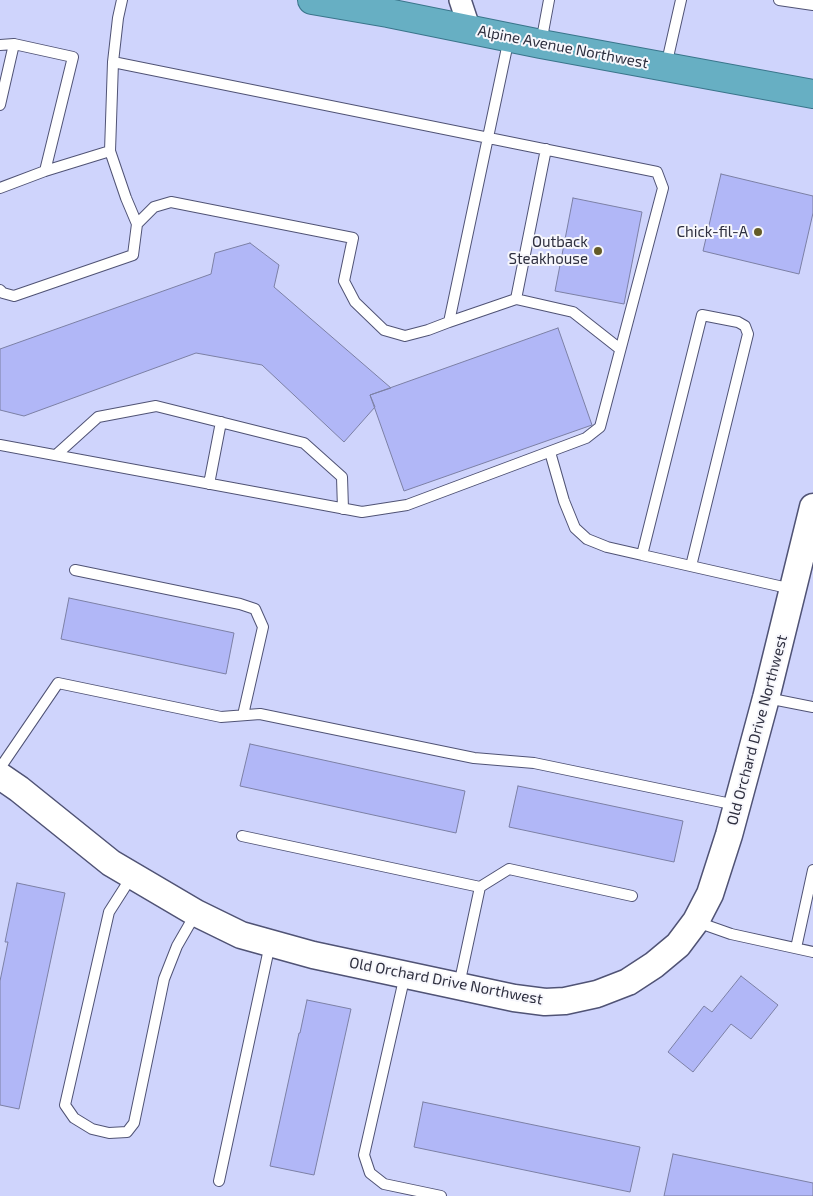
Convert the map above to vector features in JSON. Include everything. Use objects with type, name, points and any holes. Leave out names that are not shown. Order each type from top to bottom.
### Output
[{"type":"highway","name":"Alpine Avenue Northwest","points":[[312,0],[392,6],[470,30],[813,94]]},
{"type":"street","points":[[460,0],[470,30]]},
{"type":"street","name":"Old Orchard Drive Northwest","points":[[0,776],[112,863],[196,913],[241,935],[313,955],[514,998],[545,1002],[566,1001],[597,994],[628,982],[654,965],[678,945],[696,921],[710,894],[729,836],[766,698],[813,507]]},
{"type":"lane","points":[[0,290],[14,296],[134,255],[137,224],[110,151],[113,62],[122,0]]},
{"type":"lane","points":[[541,44],[549,0]]},
{"type":"lane","points":[[666,67],[680,0]]},
{"type":"lane","points":[[779,0],[813,5]]},
{"type":"lane","points":[[449,322],[509,37]]},
{"type":"lane","points":[[0,45],[14,44],[73,57],[45,172]]},
{"type":"lane","points":[[0,106],[14,44]]},
{"type":"lane","points":[[0,444],[362,512],[407,505],[586,438],[600,427],[663,188],[657,172],[113,62]]},
{"type":"lane","points":[[516,299],[546,149]]},
{"type":"lane","points":[[0,188],[110,151]]},
{"type":"lane","points":[[137,224],[154,207],[171,202],[353,238],[344,281],[355,302],[384,330],[405,336],[428,330],[516,299],[573,312],[620,349]]},
{"type":"lane","points":[[642,554],[702,315],[738,322],[745,326],[748,334],[691,566]]},
{"type":"lane","points":[[56,455],[98,417],[156,406],[304,443],[342,477],[343,509]]},
{"type":"lane","points":[[209,484],[221,422]]},
{"type":"lane","points":[[550,452],[564,501],[575,528],[587,539],[608,547],[793,590]]},
{"type":"lane","points":[[75,570],[240,604],[255,610],[263,627],[243,715]]},
{"type":"lane","points":[[0,768],[58,683],[222,717],[260,714],[474,758],[534,762],[737,805]]},
{"type":"lane","points":[[766,698],[813,707]]},
{"type":"lane","points":[[242,836],[480,887],[509,869],[632,896]]},
{"type":"lane","points":[[796,948],[813,870]]},
{"type":"lane","points":[[132,875],[109,912],[65,1105],[74,1118],[92,1129],[109,1133],[127,1132],[134,1123],[164,979],[177,946],[196,913]]},
{"type":"lane","points":[[459,986],[480,887]]},
{"type":"lane","points":[[696,921],[732,934],[813,952]]},
{"type":"lane","points":[[220,1181],[270,943]]},
{"type":"lane","points":[[405,974],[364,1155],[370,1173],[384,1184],[440,1196]]},
{"type":"building","name":"Chick-fil-A","points":[[721,174],[813,196],[813,213],[799,274],[703,251]]},
{"type":"building","name":"Outback Steakhouse","points":[[573,198],[642,212],[624,304],[555,291]]},
{"type":"building","points":[[250,243],[279,265],[274,287],[391,388],[370,395],[375,407],[344,442],[262,365],[196,353],[24,416],[0,410],[0,349],[211,274],[215,253]]},
{"type":"building","points":[[558,328],[592,425],[404,491],[370,395]]},
{"type":"building","points":[[69,598],[234,633],[226,674],[61,639]]},
{"type":"building","points":[[250,744],[465,791],[456,833],[240,786]]},
{"type":"building","points":[[518,786],[683,821],[674,862],[509,827]]},
{"type":"building","points":[[17,883],[65,893],[19,1109],[0,1105],[0,981],[8,942],[5,942]]},
{"type":"building","points":[[741,976],[778,1005],[751,1039],[731,1024],[693,1072],[668,1052],[704,1006],[712,1012]]},
{"type":"building","points":[[307,1000],[351,1009],[314,1175],[270,1166]]},
{"type":"building","points":[[423,1102],[640,1147],[630,1192],[414,1147]]},
{"type":"building","points":[[673,1154],[813,1183],[813,1196],[664,1196]]},
{"type":"place","name":"Chick-fil-A","points":[[758,232]]},
{"type":"place","name":"Outback Steakhouse","points":[[598,251]]}]
